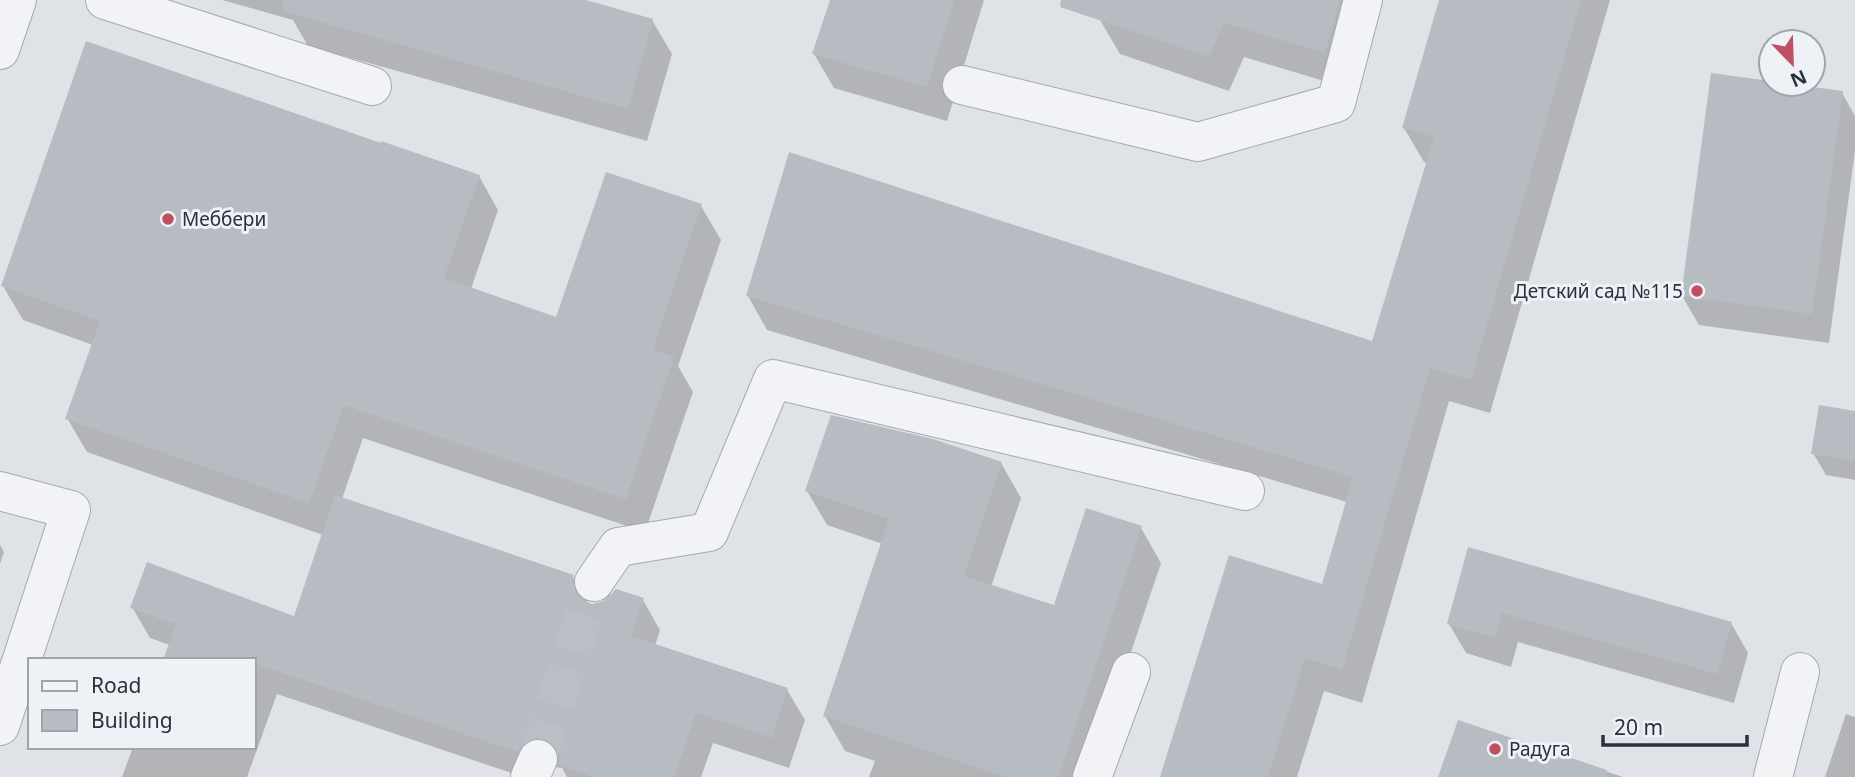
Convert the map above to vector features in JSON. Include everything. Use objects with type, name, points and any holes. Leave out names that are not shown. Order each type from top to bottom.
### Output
[{"type":"street","points":[[0,50],[17,0]]},
{"type":"street","points":[[106,0],[372,86]]},
{"type":"street","points":[[962,85],[1198,142],[1336,103],[1363,0]]},
{"type":"street","points":[[594,582],[618,547],[709,532],[774,379],[1245,491]]},
{"type":"street","points":[[0,491],[71,510],[0,726]]},
{"type":"street","points":[[1092,777],[1131,672]]},
{"type":"street","points":[[1773,777],[1800,673]]},
{"type":"building","points":[[284,0],[586,0],[653,19],[628,109],[282,11]]},
{"type":"building","points":[[830,0],[954,0],[927,87],[812,54]]},
{"type":"building","points":[[1061,0],[1340,0],[1325,53],[1224,23],[1209,57],[1060,7]]},
{"type":"building","points":[[1439,0],[1581,0],[1471,380],[1430,368],[1342,670],[1305,658],[1268,777],[1160,777],[1229,555],[1322,584],[1353,477],[746,296],[789,152],[1372,341],[1434,137],[1402,128]]},
{"type":"building","points":[[86,41],[480,175],[444,278],[556,317],[606,172],[702,204],[653,349],[674,357],[626,499],[344,405],[309,503],[65,419],[100,321],[1,286]]},
{"type":"building","points":[[1711,73],[1757,79],[1757,98],[1827,98],[1827,89],[1843,91],[1812,314],[1681,296]]},
{"type":"building","points":[[1819,405],[1855,411],[1855,461],[1811,454]]},
{"type":"building","points":[[831,415],[933,439],[1002,462],[964,576],[1054,605],[1086,508],[1142,526],[1058,777],[1005,777],[823,716],[889,519],[805,491]]},
{"type":"building","points":[[335,495],[574,575],[572,581],[575,592],[582,600],[592,604],[604,601],[616,589],[644,598],[631,636],[788,688],[772,738],[696,713],[674,777],[594,777],[558,765],[560,756],[556,747],[546,739],[536,737],[526,741],[517,752],[256,664],[256,658],[164,658],[176,624],[130,608],[147,562],[294,616]]},
{"type":"building","points":[[1468,547],[1732,622],[1717,674],[1502,613],[1495,638],[1447,624]]},
{"type":"building","name":"Радуга","points":[[1458,720],[1607,770],[1606,777],[1438,777]]},
{"type":"tunnel","points":[[538,759],[594,582]]},
{"type":"place","name":"Меббери","points":[[168,219]]},
{"type":"place","name":"Детский сад №115","points":[[1697,291]]},
{"type":"place","name":"Радуга","points":[[1495,749]]}]
